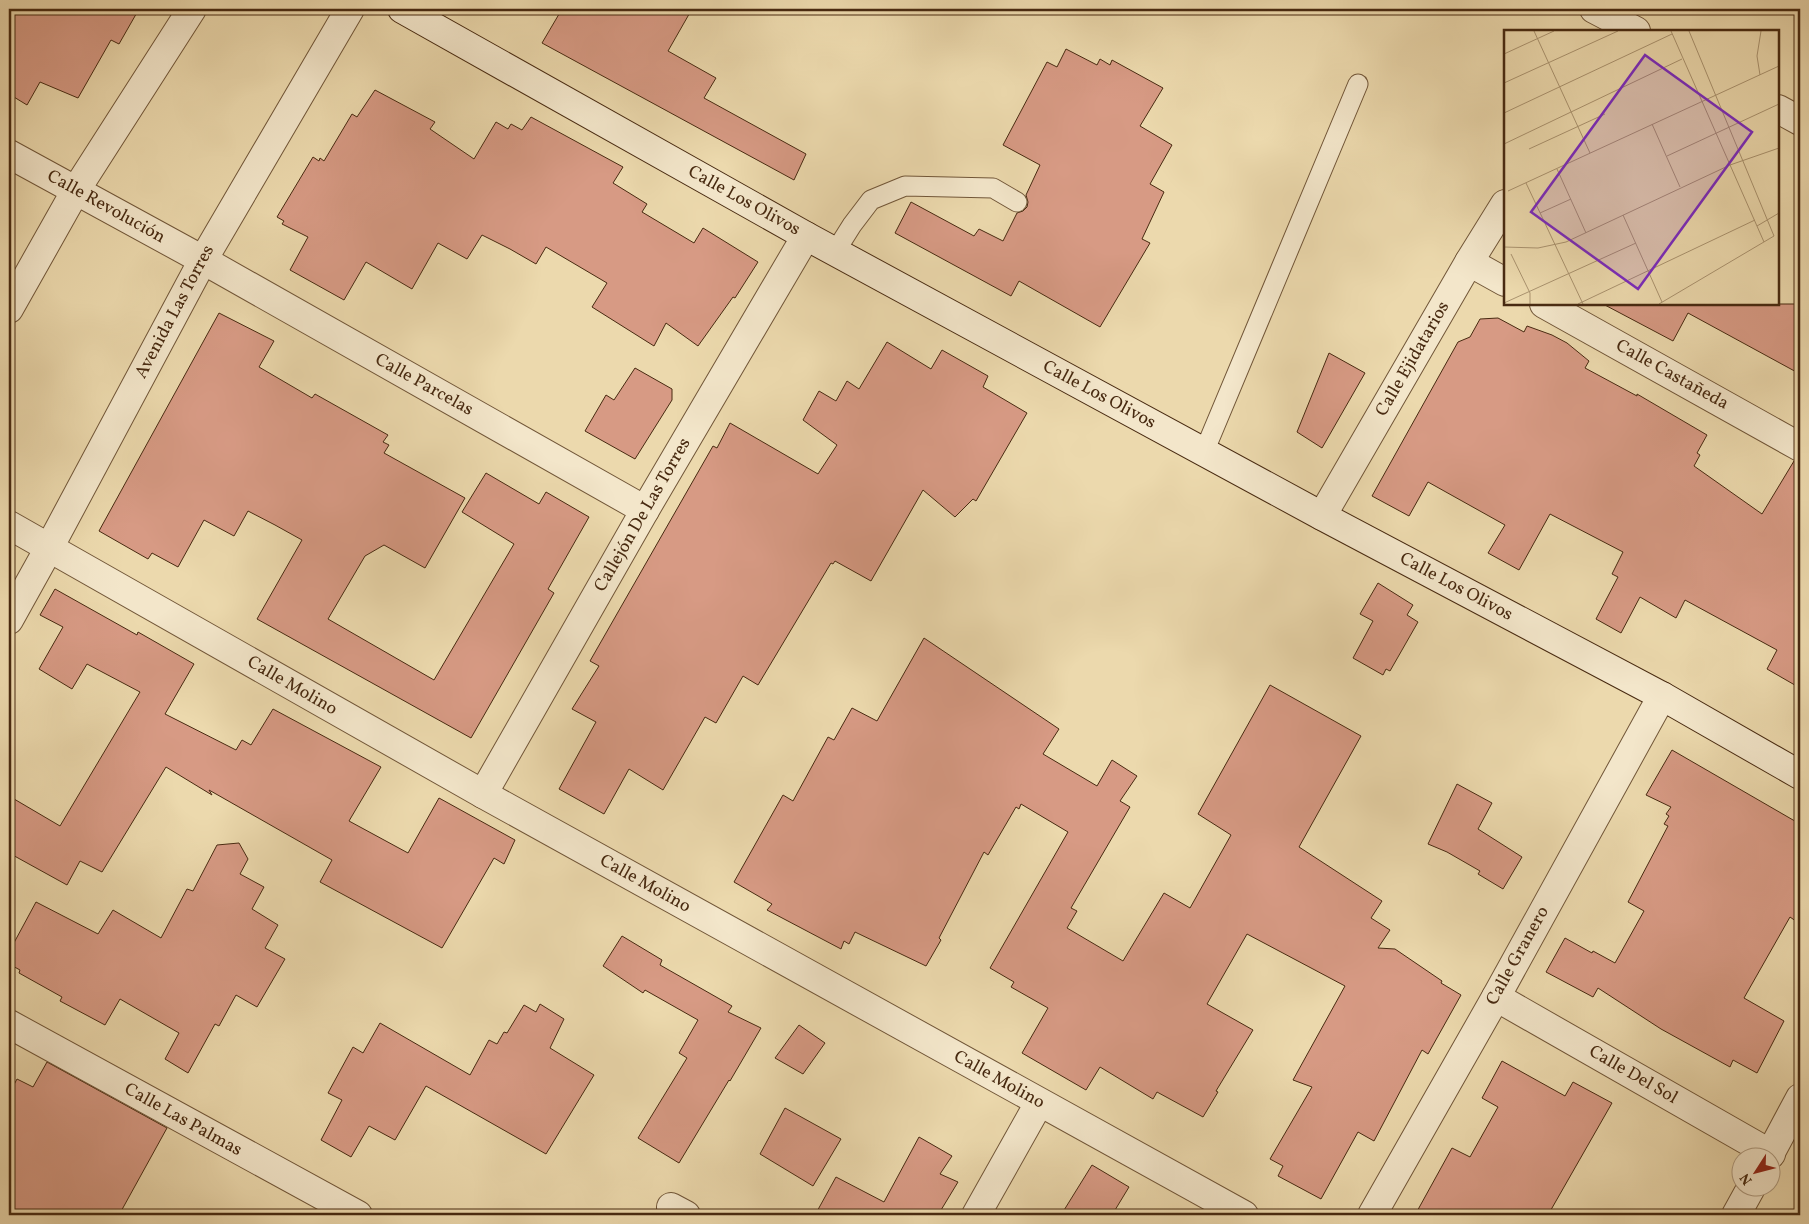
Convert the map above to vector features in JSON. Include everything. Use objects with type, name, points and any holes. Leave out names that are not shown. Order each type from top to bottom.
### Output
[{"type":"street","points":[[9,309],[76,190],[192,9]]},
{"type":"street","name":"Avenida Las Torres","points":[[9,620],[203,260],[350,9]]},
{"type":"street","name":"Calle Los Olivos","points":[[402,9],[835,252],[1322,516],[1662,696],[1800,775]]},
{"type":"street","points":[[1779,110],[1800,121]]},
{"type":"street","name":"Calle Revolución","points":[[9,154],[203,260]]},
{"type":"street","name":"Calle Ejidatarios","points":[[1322,516],[1469,262],[1504,206]]},
{"type":"street","name":"Callejón De Las Torres","points":[[483,794],[806,236]]},
{"type":"street","name":"Calle Parcelas","points":[[203,260],[646,510]]},
{"type":"street","points":[[1469,262],[1504,281]]},
{"type":"street","name":"Calle Castañeda","points":[[1546,305],[1800,447]]},
{"type":"street","name":"Calle Molino","points":[[9,526],[483,794],[1244,1215]]},
{"type":"street","name":"Calle Granero","points":[[1372,1215],[1496,997],[1662,696]]},
{"type":"street","name":"Calle Del Sol","points":[[1496,997],[1754,1146]]},
{"type":"street","name":"Calle Las Palmas","points":[[9,1024],[358,1215]]},
{"type":"street","points":[[1775,1146],[1800,1098]]},
{"type":"street","points":[[976,1215],[1039,1103]]},
{"type":"street","points":[[1736,1215],[1746,1196]]},
{"type":"lane","points":[[1204,452],[1358,84]]},
{"type":"lane","points":[[835,252],[871,200],[905,186],[993,188],[1017,202]]},
{"type":"building","points":[[9,9],[139,9],[119,44],[111,40],[78,98],[40,82],[27,105],[9,94]]},
{"type":"building","points":[[562,9],[692,9],[668,51],[716,78],[704,98],[806,154],[794,180],[542,43]]},
{"type":"building","points":[[1066,49],[1097,65],[1100,59],[1110,65],[1112,60],[1163,88],[1140,126],[1172,145],[1150,184],[1164,192],[1142,239],[1150,243],[1100,327],[1019,281],[1011,296],[895,233],[911,202],[974,236],[979,229],[1003,241],[1017,213],[1027,207],[1026,195],[1040,165],[1003,145],[1047,62],[1057,67]]},
{"type":"building","points":[[375,90],[435,122],[430,129],[474,159],[496,122],[508,129],[511,124],[522,130],[531,117],[623,167],[613,183],[647,204],[642,212],[694,243],[703,228],[758,262],[735,298],[733,297],[698,346],[666,323],[654,346],[592,307],[607,283],[546,247],[536,264],[482,235],[467,259],[438,243],[412,289],[366,262],[344,300],[290,270],[308,237],[282,224],[284,221],[277,217],[313,157],[319,161],[320,158],[324,161],[352,114],[357,117]]},
{"type":"building","points":[[1800,304],[1800,374],[1688,313],[1673,341],[1605,305]]},
{"type":"building","points":[[219,313],[274,341],[259,367],[312,398],[315,394],[388,435],[383,442],[389,445],[384,453],[465,498],[425,568],[384,545],[365,556],[328,619],[434,680],[514,544],[462,512],[486,473],[539,504],[546,492],[589,517],[548,589],[554,593],[471,738],[257,619],[302,540],[248,511],[234,536],[204,520],[178,567],[152,553],[148,559],[99,531]]},
{"type":"building","points":[[1498,318],[1524,332],[1527,326],[1567,343],[1589,361],[1585,368],[1637,396],[1637,394],[1707,435],[1697,453],[1700,455],[1694,466],[1762,514],[1794,461],[1800,463],[1800,688],[1767,669],[1777,650],[1685,600],[1676,618],[1640,597],[1621,633],[1596,619],[1618,577],[1612,574],[1623,552],[1550,514],[1519,570],[1488,553],[1505,525],[1428,482],[1409,516],[1372,496],[1458,342],[1470,337],[1480,319]]},
{"type":"building","points":[[887,342],[931,369],[942,350],[988,376],[983,387],[1027,413],[976,501],[973,499],[955,517],[923,490],[871,581],[835,561],[833,564],[831,563],[758,685],[743,676],[716,723],[705,717],[663,790],[629,769],[604,814],[559,789],[596,722],[572,709],[599,666],[590,661],[713,446],[717,448],[730,423],[818,474],[837,445],[803,420],[819,391],[836,401],[847,381],[859,389]]},
{"type":"building","points":[[1329,353],[1365,373],[1322,448],[1297,432]]},
{"type":"building","points":[[635,368],[672,389],[672,400],[635,459],[585,431],[606,395],[614,400]]},
{"type":"building","points":[[1378,583],[1413,605],[1407,615],[1418,622],[1390,671],[1386,669],[1383,675],[1353,658],[1373,621],[1360,614]]},
{"type":"building","points":[[55,589],[137,635],[138,632],[194,664],[165,714],[236,750],[242,740],[251,745],[273,709],[381,767],[349,821],[408,853],[439,798],[515,840],[504,864],[494,858],[442,948],[320,882],[332,860],[209,790],[212,795],[166,767],[102,872],[80,861],[67,885],[9,853],[9,796],[60,826],[140,692],[87,664],[72,689],[39,669],[63,627],[40,615]]},
{"type":"building","points":[[924,638],[1059,729],[1043,754],[1097,786],[1112,760],[1137,776],[1120,801],[1130,807],[1071,908],[1077,911],[1067,928],[1123,961],[1164,893],[1190,908],[1231,835],[1198,814],[1270,685],[1361,736],[1299,847],[1382,901],[1371,918],[1390,930],[1378,948],[1395,949],[1442,981],[1441,983],[1461,995],[1428,1054],[1422,1050],[1374,1141],[1358,1132],[1321,1199],[1278,1176],[1283,1166],[1270,1159],[1312,1087],[1293,1080],[1345,986],[1247,934],[1207,1004],[1253,1030],[1216,1091],[1218,1092],[1203,1117],[1157,1092],[1153,1099],[1100,1067],[1086,1090],[1022,1053],[1048,1008],[1011,987],[1014,982],[990,968],[1068,832],[1021,804],[1019,809],[1016,807],[988,855],[984,852],[939,938],[941,940],[926,966],[855,932],[849,944],[844,941],[841,949],[767,910],[772,904],[734,882],[783,795],[793,801],[828,737],[834,740],[852,708],[877,721]]},
{"type":"building","points":[[1672,750],[1800,824],[1800,924],[1790,917],[1744,998],[1784,1021],[1757,1073],[1733,1060],[1730,1067],[1661,1029],[1598,988],[1593,997],[1546,972],[1565,938],[1615,963],[1644,911],[1628,902],[1668,826],[1664,824],[1669,816],[1666,814],[1671,807],[1646,795]]},
{"type":"building","points":[[1457,784],[1492,803],[1478,829],[1522,857],[1503,889],[1478,874],[1480,871],[1447,852],[1428,844]]},
{"type":"building","points":[[239,843],[248,859],[240,874],[264,887],[252,909],[278,925],[265,948],[285,959],[257,1007],[236,995],[219,1026],[215,1024],[188,1073],[165,1059],[179,1033],[120,999],[105,1025],[60,1001],[62,997],[19,973],[20,970],[9,964],[9,952],[36,902],[98,934],[113,910],[161,938],[187,889],[193,891],[217,845]]},
{"type":"building","points":[[622,936],[662,960],[660,965],[732,1006],[728,1012],[761,1028],[679,1163],[638,1138],[687,1058],[679,1053],[698,1020],[645,990],[643,993],[603,966]]},
{"type":"building","points":[[540,1004],[564,1019],[550,1048],[594,1075],[546,1154],[426,1086],[395,1140],[369,1126],[351,1157],[321,1140],[342,1100],[328,1093],[353,1047],[363,1053],[380,1023],[470,1075],[489,1040],[497,1044],[504,1032],[507,1033],[524,1005],[536,1012]]},
{"type":"building","points":[[799,1025],[825,1043],[803,1074],[775,1058]]},
{"type":"building","points":[[1502,1061],[1565,1096],[1573,1082],[1612,1103],[1548,1215],[1415,1215],[1452,1148],[1470,1157],[1498,1107],[1482,1098]]},
{"type":"building","points":[[47,1062],[167,1128],[119,1215],[9,1215],[9,1094],[17,1079],[33,1087]]},
{"type":"building","points":[[785,1108],[841,1139],[813,1186],[760,1154]]},
{"type":"building","points":[[919,1137],[952,1156],[940,1174],[958,1182],[938,1215],[815,1215],[836,1177],[884,1202]]},
{"type":"building","points":[[1092,1165],[1129,1187],[1112,1215],[1061,1215]]}]
